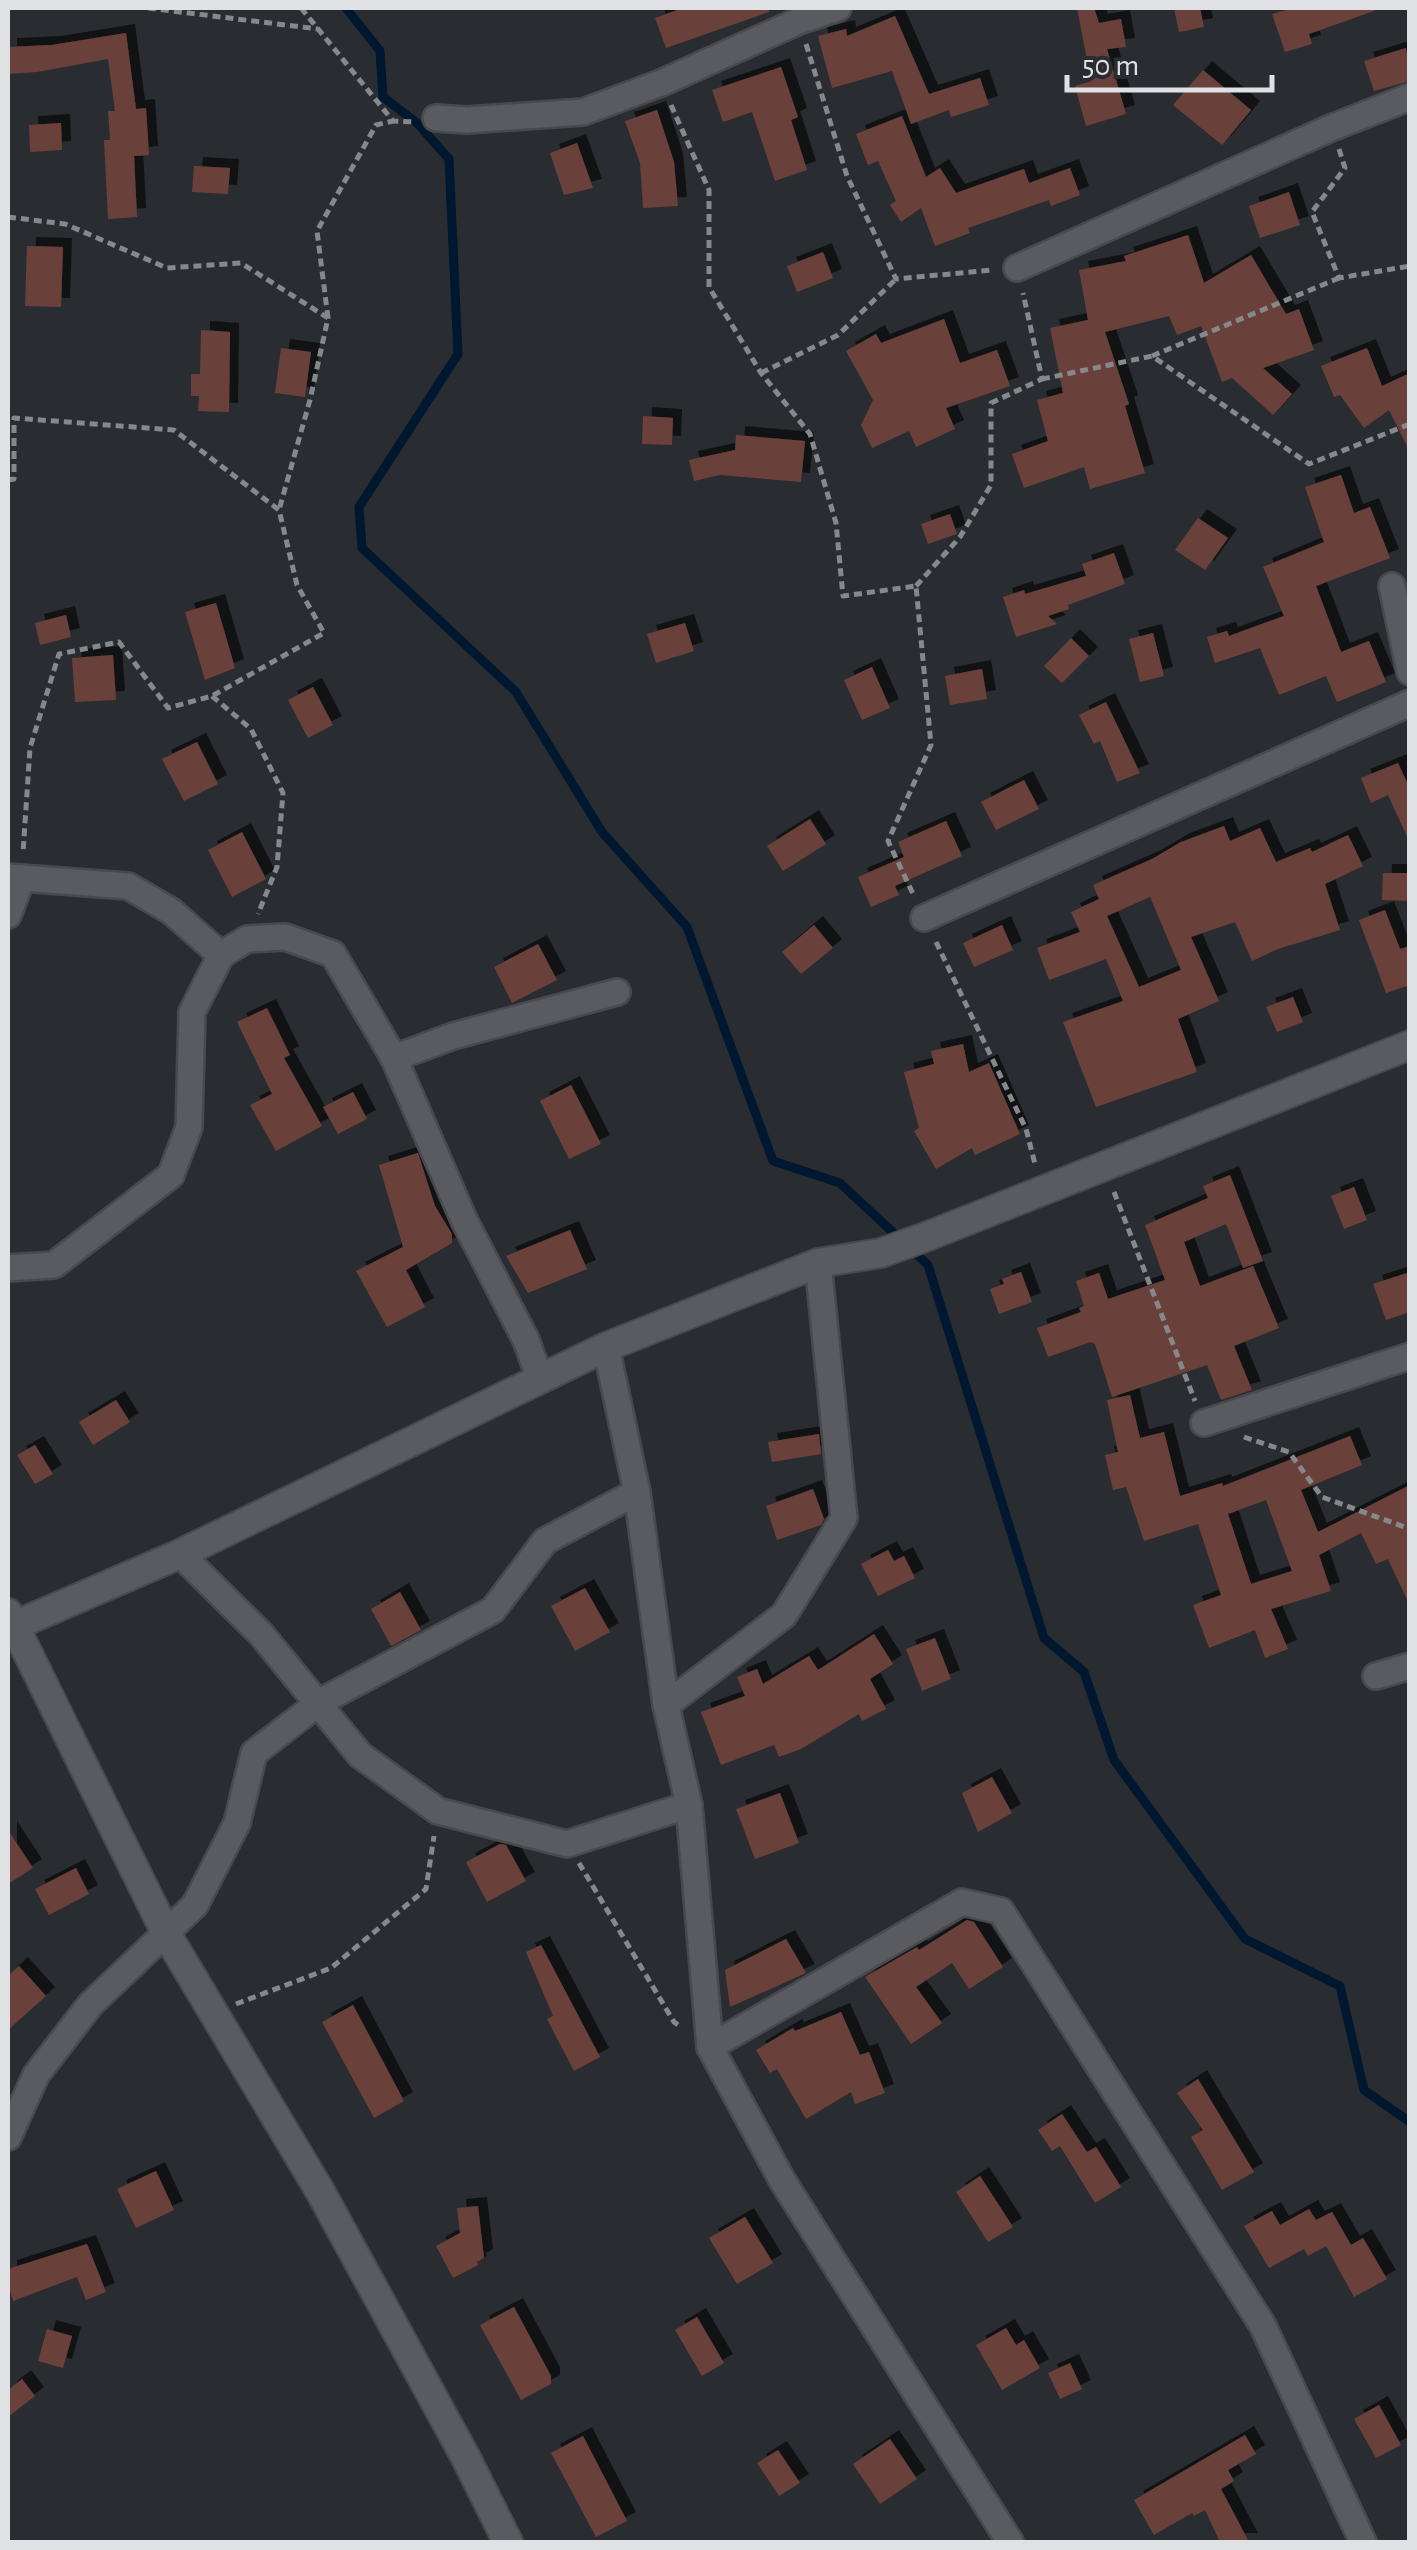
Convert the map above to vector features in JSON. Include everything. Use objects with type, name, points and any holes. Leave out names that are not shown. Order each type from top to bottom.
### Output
[{"type":"street","points":[[436,118],[467,120],[582,112],[661,83],[798,14],[838,8]]},
{"type":"street","points":[[1017,268],[1410,97]]},
{"type":"street","points":[[1392,586],[1410,672]]},
{"type":"street","points":[[924,918],[1410,703]]},
{"type":"street","points":[[8,915],[15,878],[128,886],[170,911],[222,956]]},
{"type":"street","points":[[8,1268],[54,1264],[170,1175],[189,1127],[192,1012],[222,956],[247,940],[285,937],[333,954],[394,1058],[464,1220],[526,1340],[540,1379]]},
{"type":"street","points":[[394,1058],[453,1036],[617,992]]},
{"type":"street","points":[[508,2542],[472,2468],[320,2191],[167,1934],[12,1619],[180,1554],[606,1347],[818,1263],[880,1253],[928,1236],[1410,1045]]},
{"type":"street","points":[[666,1705],[784,1615],[844,1518],[818,1263]]},
{"type":"street","points":[[606,1347],[637,1492],[666,1705],[690,1804],[710,2046],[782,2180],[1010,2542]]},
{"type":"street","points":[[1204,1423],[1410,1356]]},
{"type":"street","points":[[8,2137],[36,2076],[90,2005],[196,1905],[238,1823],[254,1753],[320,1702],[492,1610],[544,1541],[637,1492]]},
{"type":"street","points":[[180,1554],[261,1634],[360,1754],[438,1811],[567,1844],[690,1804]]},
{"type":"street","points":[[1376,1676],[1410,1666]]},
{"type":"street","points":[[710,2046],[962,1902],[1001,1911],[1263,2326],[1363,2542]]},
{"type":"path","points":[[148,8],[318,30]]},
{"type":"path","points":[[301,8],[392,120]]},
{"type":"path","points":[[798,14],[846,176],[896,279]]},
{"type":"path","points":[[661,83],[709,190],[709,287],[761,373],[810,434],[836,524],[844,596],[916,586],[960,537],[991,485],[991,403],[1042,379],[1152,356],[1339,278],[1410,266]]},
{"type":"path","points":[[15,878],[30,748],[58,654],[118,642],[168,708],[212,696],[324,633],[297,585],[279,510],[328,318],[317,231],[376,125],[392,120],[416,122],[436,118]]},
{"type":"path","points":[[1332,128],[1346,168],[1312,212],[1339,278]]},
{"type":"path","points":[[8,217],[65,224],[167,268],[242,263],[328,318]]},
{"type":"path","points":[[761,373],[838,335],[896,279],[1017,268],[1042,379]]},
{"type":"path","points":[[1152,356],[1309,464],[1410,424]]},
{"type":"path","points":[[8,480],[14,480],[14,418],[174,430],[279,510]]},
{"type":"path","points":[[916,586],[931,746],[888,841],[1026,1129],[1042,1191]]},
{"type":"path","points":[[212,696],[251,729],[283,792],[277,866],[247,940]]},
{"type":"path","points":[[1103,1166],[1204,1423],[1289,1452],[1322,1496],[1410,1529]]},
{"type":"path","points":[[214,2012],[332,1968],[426,1889],[438,1811]]},
{"type":"path","points":[[567,1844],[674,2022],[710,2046]]},
{"type":"building","points":[[683,8],[768,8],[769,12],[666,48],[655,18]]},
{"type":"building","points":[[1077,8],[1094,8],[1099,23],[1121,19],[1126,47],[1107,49],[1126,114],[1086,126],[1075,86],[1091,81]]},
{"type":"building","points":[[1174,8],[1200,8],[1204,27],[1179,32]]},
{"type":"building","points":[[1293,8],[1374,11],[1309,34],[1312,44],[1285,52],[1272,14]]},
{"type":"building","points":[[895,16],[929,94],[980,78],[989,105],[951,117],[949,110],[911,124],[892,71],[832,88],[818,36],[846,29],[847,36]]},
{"type":"building","points":[[126,33],[136,109],[146,108],[149,155],[134,156],[137,217],[108,219],[104,140],[110,140],[108,111],[115,111],[108,59],[8,74],[8,47],[52,45]]},
{"type":"building","points":[[1406,48],[1410,81],[1374,91],[1364,61]]},
{"type":"building","points":[[781,67],[798,117],[791,120],[807,170],[775,181],[752,112],[723,122],[712,90]]},
{"type":"building","points":[[1203,70],[1251,110],[1222,145],[1173,105]]},
{"type":"building","points":[[657,110],[674,162],[678,206],[643,208],[640,163],[625,121]]},
{"type":"building","points":[[902,116],[926,177],[940,168],[956,193],[1024,169],[1029,183],[1070,168],[1080,195],[1051,206],[1049,200],[968,228],[970,233],[935,246],[921,208],[901,222],[890,205],[896,201],[878,161],[868,165],[856,134]]},
{"type":"building","points":[[61,123],[62,150],[30,152],[29,125]]},
{"type":"building","points":[[577,143],[593,188],[564,195],[550,153]]},
{"type":"building","points":[[194,166],[230,168],[228,194],[192,192]]},
{"type":"building","points":[[1289,192],[1300,225],[1260,238],[1249,206]]},
{"type":"building","points":[[1188,235],[1204,283],[1251,255],[1286,314],[1299,309],[1314,350],[1263,368],[1292,394],[1273,415],[1232,378],[1222,382],[1201,326],[1177,335],[1169,316],[1105,332],[1129,404],[1125,406],[1145,473],[1090,489],[1084,467],[1024,488],[1012,454],[1048,441],[1037,400],[1063,393],[1050,328],[1088,320],[1079,270],[1126,261],[1124,256]]},
{"type":"building","points":[[27,246],[63,247],[61,307],[25,306]]},
{"type":"building","points":[[823,252],[833,278],[797,292],[787,266]]},
{"type":"building","points":[[944,319],[960,363],[997,350],[1010,386],[946,408],[955,429],[916,447],[909,431],[872,448],[861,425],[873,400],[846,351],[876,334],[881,343]]},
{"type":"building","points":[[201,330],[230,332],[229,412],[198,411],[199,396],[191,396],[191,374],[200,374]]},
{"type":"building","points":[[281,348],[311,352],[305,397],[275,393]]},
{"type":"building","points":[[1367,348],[1382,386],[1410,373],[1410,452],[1389,410],[1364,428],[1340,395],[1334,397],[1321,366]]},
{"type":"building","points":[[643,416],[673,418],[672,445],[642,444]]},
{"type":"building","points":[[736,435],[805,441],[801,482],[720,475],[694,481],[689,460],[735,450]]},
{"type":"building","points":[[1341,475],[1354,513],[1370,507],[1390,558],[1316,586],[1341,652],[1369,641],[1386,682],[1337,702],[1326,676],[1279,695],[1260,648],[1215,663],[1207,637],[1227,631],[1229,636],[1284,616],[1263,567],[1324,542],[1305,487]]},
{"type":"building","points":[[950,514],[957,534],[928,544],[921,524]]},
{"type":"building","points":[[1198,518],[1228,538],[1205,570],[1175,550]]},
{"type":"building","points":[[1114,553],[1125,584],[1048,616],[1057,624],[1016,637],[1003,597],[1086,576],[1082,564]]},
{"type":"building","points":[[216,603],[235,668],[205,680],[185,612]]},
{"type":"building","points":[[66,615],[71,637],[40,645],[35,623]]},
{"type":"building","points":[[685,623],[694,651],[656,663],[647,634]]},
{"type":"building","points":[[1153,633],[1164,676],[1140,682],[1129,639]]},
{"type":"building","points":[[1071,638],[1089,656],[1062,683],[1044,666]]},
{"type":"building","points":[[113,655],[116,700],[75,702],[72,658]]},
{"type":"building","points":[[872,667],[890,708],[862,720],[844,680]]},
{"type":"building","points":[[982,669],[987,699],[950,705],[945,676]]},
{"type":"building","points":[[313,687],[333,725],[308,738],[288,700]]},
{"type":"building","points":[[1106,702],[1140,773],[1117,782],[1100,741],[1094,744],[1079,715]]},
{"type":"building","points":[[197,742],[218,784],[184,801],[162,759]]},
{"type":"building","points":[[1398,763],[1410,789],[1410,843],[1388,795],[1371,803],[1361,778]]},
{"type":"building","points":[[1024,780],[1039,809],[996,830],[981,802]]},
{"type":"building","points":[[810,819],[826,844],[783,871],[767,846]]},
{"type":"building","points":[[946,821],[962,856],[895,886],[899,895],[871,907],[858,877],[904,857],[898,842]]},
{"type":"building","points":[[1224,826],[1230,841],[1260,828],[1276,862],[1310,848],[1312,852],[1348,835],[1363,866],[1325,884],[1340,930],[1252,961],[1235,922],[1191,937],[1219,1001],[1178,1019],[1197,1072],[1096,1107],[1063,1022],[1123,1001],[1106,959],[1049,980],[1037,948],[1080,932],[1071,912],[1099,899],[1093,885],[1181,842]],"holes":[[[1150,897],[1181,970],[1139,987],[1107,916]]]},
{"type":"building","points":[[242,832],[266,879],[232,897],[208,850]]},
{"type":"building","points":[[1383,873],[1409,873],[1409,901],[1382,900]]},
{"type":"building","points":[[1385,910],[1400,949],[1410,946],[1410,985],[1386,993],[1359,920]]},
{"type":"building","points":[[814,925],[833,948],[801,974],[782,952]]},
{"type":"building","points":[[1002,925],[1013,950],[974,967],[963,943]]},
{"type":"building","points":[[538,944],[557,980],[512,1003],[494,967]]},
{"type":"building","points":[[1293,997],[1303,1022],[1277,1032],[1266,1007]]},
{"type":"building","points":[[267,1008],[290,1055],[284,1058],[322,1126],[276,1151],[250,1105],[272,1094],[237,1022]]},
{"type":"building","points":[[963,1044],[969,1072],[989,1063],[1020,1134],[975,1155],[972,1148],[936,1169],[914,1131],[919,1128],[904,1072],[934,1064],[931,1051]]},
{"type":"building","points":[[571,1085],[601,1144],[569,1159],[540,1101]]},
{"type":"building","points":[[353,1092],[367,1119],[338,1134],[323,1107]]},
{"type":"building","points":[[418,1153],[435,1206],[452,1234],[452,1243],[406,1270],[425,1307],[387,1327],[356,1271],[403,1247],[379,1165]]},
{"type":"building","points":[[1230,1175],[1263,1261],[1243,1268],[1226,1224],[1184,1242],[1200,1286],[1253,1266],[1279,1328],[1234,1346],[1252,1390],[1221,1400],[1207,1365],[1112,1397],[1095,1344],[1048,1357],[1037,1328],[1081,1312],[1079,1308],[1084,1306],[1076,1281],[1099,1273],[1108,1299],[1165,1280],[1145,1225],[1208,1198],[1203,1186]]},
{"type":"building","points":[[1354,1187],[1367,1220],[1344,1229],[1331,1196]]},
{"type":"building","points":[[570,1230],[587,1269],[528,1293],[506,1256]]},
{"type":"building","points":[[1021,1272],[1032,1302],[999,1314],[990,1289]]},
{"type":"building","points":[[1410,1272],[1410,1312],[1386,1320],[1373,1284]]},
{"type":"building","points":[[1130,1395],[1140,1438],[1164,1432],[1180,1496],[1222,1483],[1223,1486],[1350,1436],[1362,1465],[1301,1490],[1318,1532],[1410,1485],[1410,1606],[1388,1559],[1376,1564],[1361,1533],[1319,1555],[1331,1591],[1271,1609],[1288,1649],[1265,1658],[1255,1630],[1209,1648],[1193,1605],[1221,1595],[1198,1524],[1144,1541],[1126,1487],[1113,1490],[1105,1455],[1118,1452],[1107,1400]],"holes":[[[1266,1500],[1292,1571],[1251,1584],[1228,1514]]]},
{"type":"building","points":[[116,1400],[130,1422],[93,1445],[79,1422]]},
{"type":"building","points":[[819,1434],[821,1454],[772,1462],[768,1442]]},
{"type":"building","points":[[35,1445],[53,1474],[35,1484],[17,1455]]},
{"type":"building","points":[[813,1489],[824,1519],[821,1525],[777,1540],[766,1506]]},
{"type":"building","points":[[888,1550],[894,1561],[904,1556],[915,1578],[878,1596],[861,1564]]},
{"type":"building","points":[[585,1588],[610,1632],[575,1651],[551,1606]]},
{"type":"building","points":[[400,1592],[421,1630],[391,1646],[371,1609]]},
{"type":"building","points":[[874,1634],[893,1664],[870,1679],[886,1709],[862,1721],[859,1714],[801,1749],[779,1757],[774,1745],[721,1765],[701,1712],[745,1696],[737,1677],[757,1669],[763,1684],[809,1656],[818,1670]]},
{"type":"building","points":[[935,1638],[951,1679],[922,1691],[906,1649]]},
{"type":"building","points":[[992,1777],[1012,1813],[978,1832],[962,1793]]},
{"type":"building","points":[[780,1793],[799,1843],[755,1859],[736,1809]]},
{"type":"building","points":[[8,1830],[33,1868],[8,1884]]},
{"type":"building","points":[[500,1844],[506,1845],[526,1881],[487,1902],[466,1862]]},
{"type":"building","points":[[76,1868],[89,1894],[49,1915],[35,1889]]},
{"type":"building","points":[[967,1920],[974,1922],[1003,1967],[969,1989],[952,1963],[916,1987],[942,2023],[911,2044],[865,1977]]},
{"type":"building","points":[[786,1939],[806,1973],[730,2007],[725,1970]]},
{"type":"building","points":[[541,1945],[600,2057],[574,2071],[547,2019],[553,2016],[526,1952]]},
{"type":"building","points":[[19,1966],[46,1996],[8,2030],[8,1976]]},
{"type":"building","points":[[353,2005],[404,2101],[374,2118],[322,2022]]},
{"type":"building","points":[[841,2012],[860,2055],[869,2052],[885,2093],[855,2104],[851,2092],[806,2119],[777,2069],[770,2073],[756,2050],[793,2028],[795,2031]]},
{"type":"building","points":[[1198,2079],[1254,2172],[1222,2190],[1191,2137],[1203,2130],[1177,2093]]},
{"type":"building","points":[[1062,2114],[1087,2152],[1096,2147],[1121,2187],[1095,2203],[1060,2146],[1052,2151],[1038,2130]]},
{"type":"building","points":[[156,2171],[174,2210],[136,2228],[117,2189]]},
{"type":"building","points":[[980,2176],[1013,2227],[988,2242],[956,2192]]},
{"type":"building","points":[[478,2206],[484,2258],[453,2278],[436,2246],[460,2233],[457,2208]]},
{"type":"building","points":[[1309,2209],[1316,2220],[1332,2212],[1351,2245],[1363,2238],[1387,2279],[1354,2297],[1326,2246],[1308,2256],[1304,2249],[1269,2268],[1244,2226],[1272,2211],[1280,2225]]},
{"type":"building","points":[[745,2217],[773,2263],[737,2284],[709,2238]]},
{"type":"building","points":[[87,2244],[106,2292],[86,2300],[77,2277],[13,2301],[8,2269]]},
{"type":"building","points":[[514,2307],[551,2376],[551,2384],[521,2400],[480,2325]]},
{"type":"building","points":[[697,2317],[724,2363],[702,2376],[675,2330]]},
{"type":"building","points":[[1006,2328],[1016,2345],[1024,2340],[1040,2368],[1002,2390],[976,2345]]},
{"type":"building","points":[[47,2329],[72,2336],[63,2368],[38,2361]]},
{"type":"building","points":[[1070,2363],[1082,2389],[1060,2399],[1048,2373]]},
{"type":"building","points":[[22,2379],[35,2396],[8,2417],[8,2390]]},
{"type":"building","points":[[1379,2405],[1401,2445],[1376,2458],[1354,2419]]},
{"type":"building","points":[[1245,2435],[1256,2454],[1228,2470],[1234,2481],[1221,2489],[1249,2542],[1220,2542],[1205,2510],[1194,2516],[1192,2513],[1154,2535],[1134,2500]]},
{"type":"building","points":[[583,2436],[627,2521],[596,2537],[551,2453]]},
{"type":"building","points":[[890,2439],[917,2479],[880,2504],[853,2464]]},
{"type":"building","points":[[778,2450],[800,2483],[779,2496],[757,2463]]},
{"type":"waterway","points":[[346,8],[380,51],[383,97],[417,123],[449,159],[458,354],[359,507],[362,548],[516,692],[602,832],[687,927],[773,1161],[840,1183],[928,1265],[1044,1638],[1084,1672],[1114,1760],[1245,1939],[1340,1986],[1364,2090],[1410,2122]]}]
